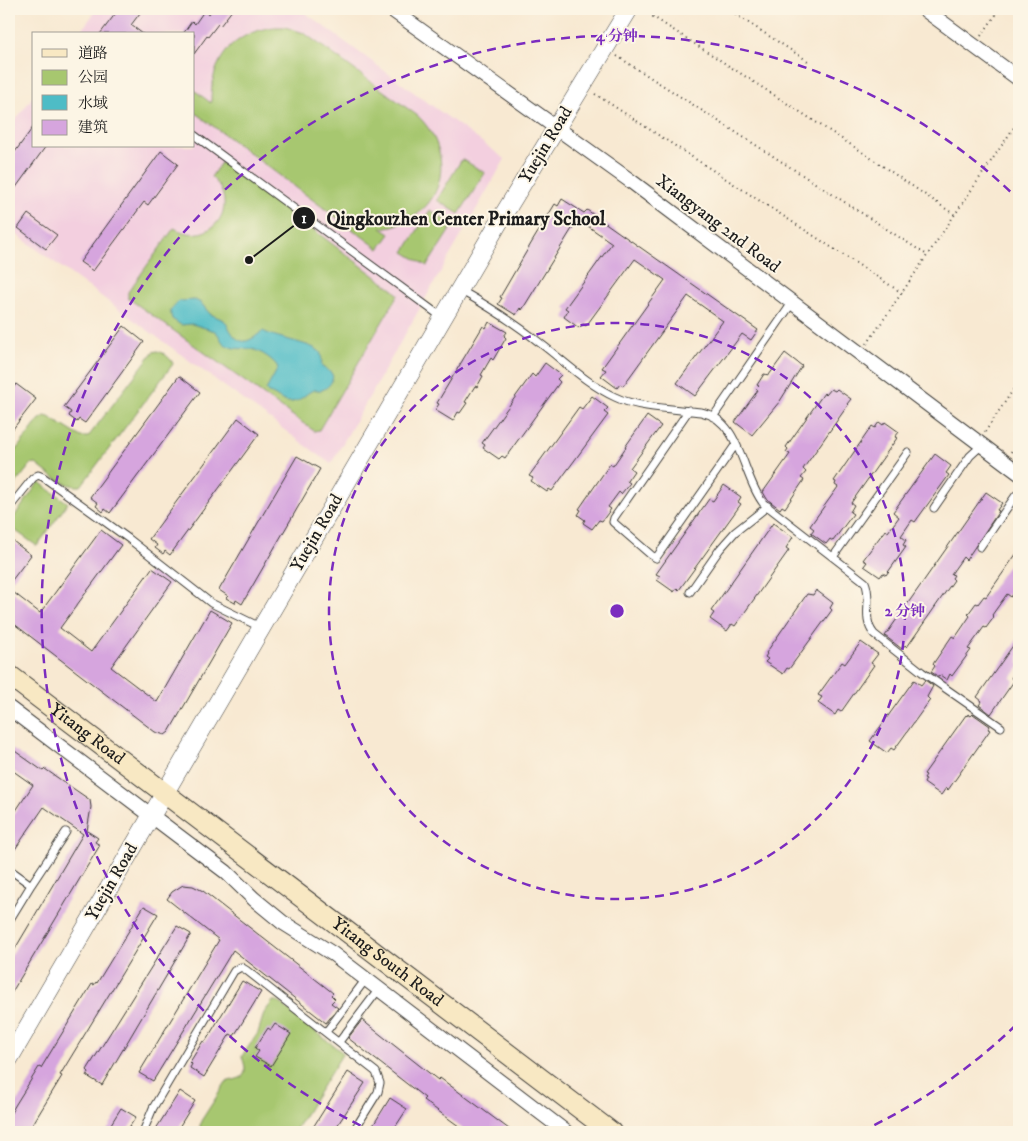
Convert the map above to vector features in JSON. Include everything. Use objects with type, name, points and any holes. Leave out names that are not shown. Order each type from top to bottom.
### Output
[{"type":"main road","name":"Yitang Road","points":[[9,675],[158,804]]},
{"type":"main road","name":"Yitang Road","points":[[9,691],[158,804]]},
{"type":"main road","name":"Yitang South Road","points":[[158,804],[590,1132]]},
{"type":"main road","name":"Yitang South Road","points":[[158,804],[611,1132]]},
{"type":"street","name":"Xiangyang 2nd Road","points":[[391,9],[632,182],[1019,473]]},
{"type":"street","name":"Yuejin Road","points":[[10,1054],[443,318],[629,9]]},
{"type":"street","points":[[924,9],[1019,80]]},
{"type":"street","points":[[9,708],[158,804],[254,899],[282,922],[333,954],[566,1132]]},
{"type":"lane","points":[[195,136],[443,318]]},
{"type":"lane","points":[[460,290],[496,311],[576,372],[615,398],[630,403],[689,410],[709,414],[713,417],[729,432],[741,451],[754,489],[768,506],[865,582],[869,598],[867,621],[869,628],[874,634],[922,672],[1001,727]]},
{"type":"lane","points":[[713,417],[792,303]]},
{"type":"lane","points":[[689,410],[614,518],[613,522],[651,555],[656,558],[736,444]]},
{"type":"lane","points":[[934,508],[980,444]]},
{"type":"lane","points":[[833,557],[908,452]]},
{"type":"lane","points":[[9,508],[33,478],[38,475],[43,477],[122,534],[211,603],[261,628]]},
{"type":"lane","points":[[980,547],[1016,495],[1019,494]]},
{"type":"lane","points":[[690,592],[720,548],[735,532],[768,506]]},
{"type":"lane","points":[[9,921],[66,832]]},
{"type":"lane","points":[[9,869],[31,885]]},
{"type":"lane","points":[[143,1132],[153,1108],[238,968],[241,967],[376,1072],[380,1082],[378,1092],[353,1132]]},
{"type":"lane","points":[[326,1032],[366,979]]},
{"type":"lane","points":[[339,1042],[379,989]]},
{"type":"path","points":[[640,9],[859,150],[954,215]]},
{"type":"path","points":[[727,9],[811,63]]},
{"type":"path","points":[[974,46],[1000,9]]},
{"type":"path","points":[[605,48],[928,255]]},
{"type":"path","points":[[582,86],[902,292]]},
{"type":"path","points":[[860,354],[1019,120]]},
{"type":"path","points":[[980,444],[1019,381]]},
{"type":"shaded area","points":[[97,9],[300,9],[505,159],[331,464],[9,229],[9,129],[32,98],[32,148],[195,148],[195,32],[80,32]]},
{"type":"green space","points":[[285,27],[304,33],[418,116],[431,132],[439,150],[441,168],[438,185],[431,200],[418,213],[402,223],[381,228],[390,234],[379,249],[195,113],[195,91],[211,103],[215,74],[219,62],[226,51],[247,35],[260,30]]},
{"type":"green space","points":[[462,159],[485,173],[459,214],[437,200]]},
{"type":"green space","points":[[222,161],[398,295],[319,430],[314,431],[128,298],[128,292],[174,228],[188,233],[200,233],[218,221],[223,211],[224,200],[220,188],[211,177]]},
{"type":"green space","points":[[430,210],[453,225],[427,266],[404,252]]},
{"type":"green space","points":[[157,351],[167,356],[173,364],[81,486],[62,482],[32,463],[9,492],[9,459],[39,420],[45,416],[49,417],[81,437],[88,437],[153,352]]},
{"type":"green space","points":[[39,482],[68,503],[37,546],[9,526],[9,524]]},
{"type":"green space","points":[[273,1001],[277,1001],[343,1053],[294,1132],[199,1132],[201,1121],[226,1082],[241,1077],[245,1073],[242,1056],[258,1033],[264,1013]]},
{"type":"water","points":[[195,300],[201,303],[210,314],[224,320],[238,340],[247,341],[263,331],[315,348],[321,354],[322,367],[333,376],[329,386],[321,390],[314,390],[293,402],[283,401],[268,393],[266,390],[278,368],[271,359],[252,349],[234,348],[225,345],[215,331],[192,324],[181,325],[172,319],[170,311],[179,301]]},
{"type":"building","points":[[119,9],[143,9],[131,25],[140,32],[102,32]]},
{"type":"building","points":[[212,9],[233,9],[220,26],[218,24],[207,36],[195,53],[195,32],[184,32],[192,21],[195,24],[204,11],[209,14]]},
{"type":"building","points":[[32,129],[32,148],[45,148],[9,197],[9,160]]},
{"type":"building","points":[[161,151],[178,164],[148,205],[144,202],[93,271],[80,262]]},
{"type":"building","points":[[562,199],[584,213],[587,210],[758,330],[751,340],[742,334],[695,396],[677,383],[723,321],[688,296],[623,386],[620,384],[617,388],[601,376],[606,370],[602,368],[665,280],[635,259],[586,326],[583,324],[579,328],[564,317],[568,310],[565,308],[612,243],[578,219],[522,310],[520,308],[516,315],[498,304],[502,298],[500,297],[555,204],[558,206]]},
{"type":"building","points":[[28,214],[57,235],[46,249],[18,228]]},
{"type":"building","points":[[489,322],[507,332],[504,336],[506,338],[493,360],[491,358],[481,375],[483,376],[477,387],[475,386],[465,402],[467,403],[460,413],[458,412],[453,421],[435,410],[439,404],[437,403],[483,326],[486,328]]},
{"type":"building","points":[[124,326],[144,342],[85,423],[79,419],[77,422],[69,416],[71,412],[64,407]]},
{"type":"building","points":[[785,353],[802,366],[780,401],[752,435],[735,422],[758,390],[756,389],[759,386],[757,385],[764,374],[769,375]]},
{"type":"building","points":[[545,363],[561,375],[557,379],[560,382],[505,458],[502,456],[499,459],[483,448],[485,445],[482,443],[532,374],[535,377]]},
{"type":"building","points":[[179,376],[200,392],[110,513],[105,509],[103,512],[96,506],[98,503],[90,497]]},
{"type":"building","points":[[16,384],[36,399],[9,434],[9,394]]},
{"type":"building","points":[[831,389],[835,391],[837,389],[851,399],[803,469],[806,472],[801,478],[804,480],[785,508],[782,506],[780,509],[767,499],[763,492],[790,454],[786,452],[788,449],[786,447],[824,393],[826,395]]},
{"type":"building","points":[[592,396],[608,408],[604,412],[608,415],[552,491],[549,489],[547,492],[531,481],[533,478],[529,476],[579,407],[582,409]]},
{"type":"building","points":[[647,416],[661,426],[630,468],[634,471],[627,481],[630,483],[621,494],[619,492],[608,507],[611,509],[602,521],[599,520],[592,529],[583,523],[585,520],[578,515],[581,510],[579,509],[610,464],[613,466]]},
{"type":"building","points":[[238,418],[259,434],[170,555],[165,551],[163,554],[155,548],[157,545],[149,539]]},
{"type":"building","points":[[879,422],[883,425],[885,422],[899,432],[895,437],[897,438],[851,503],[854,505],[850,512],[853,514],[833,541],[830,539],[826,544],[811,533],[814,529],[810,526],[838,487],[834,481],[872,426],[875,428]]},
{"type":"building","points":[[935,454],[951,466],[946,473],[949,475],[915,522],[912,520],[901,536],[906,540],[903,545],[906,547],[886,575],[883,573],[880,577],[864,566],[867,562],[863,560],[885,530],[888,532],[899,517],[893,512]]},
{"type":"building","points":[[297,456],[320,469],[242,604],[236,600],[235,603],[226,598],[228,596],[219,590]]},
{"type":"building","points":[[724,485],[741,497],[738,502],[741,504],[679,590],[677,588],[674,592],[657,580],[660,576],[656,574],[709,499],[713,501]]},
{"type":"building","points":[[986,492],[1002,503],[997,510],[999,511],[966,560],[963,557],[951,574],[954,575],[952,578],[954,580],[907,647],[905,645],[902,649],[885,636]]},
{"type":"building","points":[[773,523],[793,537],[786,548],[789,550],[735,626],[732,624],[727,631],[710,619],[714,613],[711,611]]},
{"type":"building","points":[[101,530],[121,545],[60,628],[91,652],[152,568],[172,582],[111,667],[157,702],[210,610],[232,623],[169,732],[165,735],[155,732],[9,620],[9,589],[40,613]]},
{"type":"building","points":[[9,538],[31,555],[9,584]]},
{"type":"building","points":[[1019,550],[1019,596],[1014,593],[1011,597],[1007,594],[992,615],[994,617],[968,649],[971,650],[952,676],[950,674],[947,680],[931,672],[935,666],[933,664],[952,636],[955,638],[970,616],[968,614],[976,603],[978,604],[984,596],[986,597]]},
{"type":"building","points":[[816,590],[833,603],[830,608],[832,610],[789,669],[787,668],[783,674],[765,662],[768,659],[765,657],[766,653],[807,594],[813,595]]},
{"type":"building","points":[[1019,637],[1019,667],[1011,678],[1014,681],[991,714],[979,705],[982,701],[977,697]]},
{"type":"building","points":[[861,642],[878,654],[871,663],[874,665],[841,712],[838,710],[835,715],[818,703],[822,697],[818,695],[842,662],[845,664]]},
{"type":"building","points":[[914,680],[921,685],[925,680],[933,686],[927,697],[930,700],[894,750],[891,748],[887,753],[870,741]]},
{"type":"building","points":[[968,714],[971,716],[973,714],[990,726],[988,729],[990,730],[948,790],[946,788],[941,795],[924,783],[926,775],[924,774]]},
{"type":"building","points":[[12,749],[90,800],[91,807],[87,831],[98,838],[95,842],[100,845],[9,997],[9,959],[83,834],[44,807],[9,858],[9,821],[33,785],[9,768],[9,754]]},
{"type":"building","points":[[183,885],[193,886],[203,891],[333,993],[331,995],[335,999],[331,1003],[338,1008],[326,1023],[233,950],[153,1081],[139,1073],[219,940],[167,899],[172,892]]},
{"type":"building","points":[[144,906],[158,914],[60,1075],[62,1076],[28,1132],[9,1132],[9,1116],[16,1104],[39,1067],[41,1068],[92,984],[97,983]]},
{"type":"building","points":[[177,926],[191,934],[102,1085],[87,1076],[89,1072],[87,1070]]},
{"type":"building","points":[[242,981],[261,992],[234,1036],[230,1034],[204,1077],[190,1068],[192,1064],[190,1062],[203,1041],[205,1042],[207,1039]]},
{"type":"building","points":[[362,1020],[438,1080],[440,1078],[513,1132],[467,1132],[423,1100],[425,1098],[348,1038]]},
{"type":"building","points":[[275,1024],[291,1034],[271,1066],[255,1057],[259,1051],[255,1048],[268,1028],[271,1030]]},
{"type":"building","points":[[348,1072],[365,1083],[333,1132],[310,1132]]},
{"type":"building","points":[[180,1091],[195,1101],[176,1132],[154,1132]]},
{"type":"building","points":[[390,1098],[407,1109],[392,1132],[369,1132]]},
{"type":"building","points":[[121,1108],[136,1117],[126,1132],[106,1132]]},
{"type":"place","name":"Qingkouzhen Center Primary School","points":[[249,260]]}]
